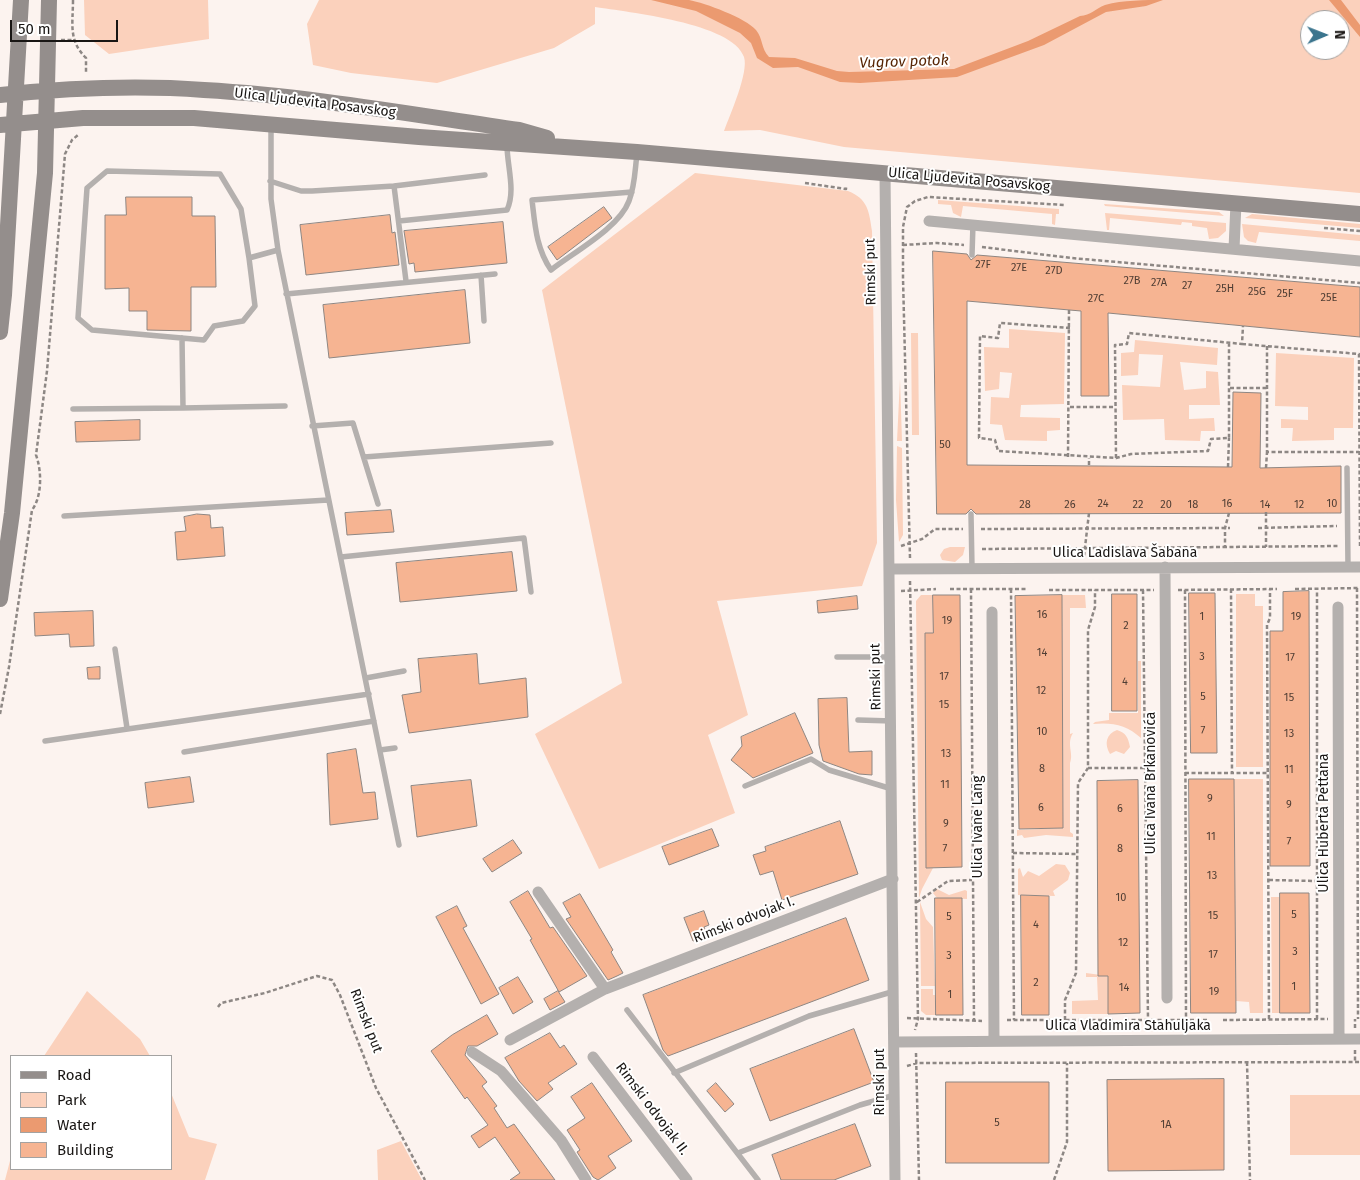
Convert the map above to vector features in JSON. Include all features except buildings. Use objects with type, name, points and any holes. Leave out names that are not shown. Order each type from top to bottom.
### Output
[{"type":"main road","points":[[0,332],[4,295],[21,0]]},
{"type":"main road","points":[[0,599],[12,513],[43,188],[48,90],[49,0]]},
{"type":"main road","name":"Ulica Ljudevita Posavskog","points":[[0,95],[48,90],[203,90],[309,99],[520,130],[578,147]]},
{"type":"main road","name":"Ulica Ljudevita Posavskog","points":[[0,125],[83,118],[194,118],[419,137],[578,147],[1360,214]]},
{"type":"street","name":"Rimski put","points":[[885,173],[895,991],[895,1180]]},
{"type":"street","points":[[1234,249],[1236,203]]},
{"type":"street","points":[[929,220],[1360,261]]},
{"type":"street","name":"Ulica Ladislava Šabana","points":[[890,569],[1354,567]]},
{"type":"street","name":"Ulica Ivana Brkanovića","points":[[1165,568],[1167,998]]},
{"type":"street","name":"Ulica Huberta Pettana","points":[[1338,607],[1339,1039]]},
{"type":"street","name":"Ulica Ivane Lang","points":[[992,612],[994,1041]]},
{"type":"street","name":"Rimski odvojak I.","points":[[510,1040],[605,989],[893,879]]},
{"type":"street","points":[[538,892],[605,989]]},
{"type":"street","name":"Ulica Vladimira Stahuljaka","points":[[895,1042],[1339,1039],[1358,1043]]},
{"type":"street","points":[[472,1052],[501,1071],[561,1140],[586,1180]]},
{"type":"street","name":"Rimski odvojak II.","points":[[593,1057],[687,1180]]},
{"type":"lane","points":[[271,124],[270,181],[278,250],[312,426],[341,557],[399,845]]},
{"type":"lane","points":[[399,221],[506,210],[510,203],[511,193],[507,142]]},
{"type":"lane","points":[[632,192],[532,200],[538,243],[544,259],[551,270],[615,223],[624,211],[632,192],[637,152]]},
{"type":"lane","points":[[107,171],[220,174],[241,209],[249,258],[255,306],[243,320],[214,326],[204,340],[92,330],[78,318],[87,188],[107,171]]},
{"type":"lane","points":[[270,181],[301,191],[394,186],[485,175]]},
{"type":"lane","points":[[394,186],[406,281]]},
{"type":"lane","points":[[972,255],[973,224]]},
{"type":"lane","points":[[249,258],[278,250]]},
{"type":"lane","points":[[286,294],[406,281],[495,274]]},
{"type":"lane","points":[[481,276],[484,321]]},
{"type":"lane","points":[[182,338],[183,408]]},
{"type":"lane","points":[[73,409],[285,406]]},
{"type":"lane","points":[[312,426],[353,423],[378,504]]},
{"type":"lane","points":[[364,457],[551,443]]},
{"type":"lane","points":[[1347,468],[1354,567]]},
{"type":"lane","points":[[64,516],[328,500]]},
{"type":"lane","points":[[971,514],[972,568]]},
{"type":"lane","points":[[341,557],[524,538],[531,592]]},
{"type":"lane","points":[[116,649],[127,728]]},
{"type":"lane","points":[[837,657],[891,657]]},
{"type":"lane","points":[[366,678],[404,671]]},
{"type":"lane","points":[[45,741],[369,694]]},
{"type":"lane","points":[[858,720],[892,721]]},
{"type":"lane","points":[[184,752],[374,721]]},
{"type":"lane","points":[[380,750],[395,748]]},
{"type":"lane","points":[[745,786],[811,759],[829,770],[892,789]]},
{"type":"lane","points":[[674,1073],[810,1016],[895,991]]},
{"type":"lane","points":[[627,1010],[758,1180]]},
{"type":"lane","points":[[738,1153],[860,1105],[895,1095]]},
{"type":"path","points":[[73,0],[73,40],[77,49],[86,58],[86,63]]},
{"type":"path","points":[[62,40],[73,40]]},
{"type":"path","points":[[0,714],[9,667],[32,510],[38,503],[40,466],[36,455],[49,352],[65,154],[72,140],[82,131]]},
{"type":"path","points":[[836,187],[846,189]]},
{"type":"path","points":[[919,1180],[915,1027],[918,1019],[917,902],[903,227],[905,207],[925,196],[986,200]]},
{"type":"path","points":[[903,245],[937,243],[964,245]]},
{"type":"path","points":[[981,247],[1246,276],[1360,283]]},
{"type":"path","points":[[1071,258],[1071,263]]},
{"type":"path","points":[[1068,457],[1070,407],[1069,310]]},
{"type":"path","points":[[1070,328],[1000,323],[998,338],[980,336],[979,438],[996,440],[998,451],[1089,458],[1116,458],[1131,454],[1208,451],[1210,439],[1229,438]]},
{"type":"path","points":[[1242,344],[1243,326]]},
{"type":"path","points":[[1116,458],[1115,345],[1127,344],[1129,333],[1359,354],[1360,546]]},
{"type":"path","points":[[1228,467],[1229,343]]},
{"type":"path","points":[[1266,468],[1267,346]]},
{"type":"path","points":[[1230,388],[1267,388]]},
{"type":"path","points":[[1070,407],[1115,407]]},
{"type":"path","points":[[1267,452],[1359,452]]},
{"type":"path","points":[[1089,458],[1089,465]]},
{"type":"path","points":[[1225,547],[1225,528],[1229,512]]},
{"type":"path","points":[[1266,512],[1266,547]]},
{"type":"path","points":[[1083,561],[1089,513]]},
{"type":"path","points":[[1258,528],[1342,526]]},
{"type":"path","points":[[977,529],[1230,528]]},
{"type":"path","points":[[901,546],[910,544],[935,529],[965,529]]},
{"type":"path","points":[[972,549],[1342,546]]},
{"type":"path","points":[[1295,589],[1359,588],[1359,1019],[1348,1019]]},
{"type":"path","points":[[901,590],[936,589]]},
{"type":"path","points":[[950,589],[1027,590]]},
{"type":"path","points":[[970,589],[974,1021]]},
{"type":"path","points":[[1011,589],[1014,1020]]},
{"type":"path","points":[[1231,589],[1232,773]]},
{"type":"path","points":[[1269,1020],[1267,625],[1270,618],[1270,589]]},
{"type":"path","points":[[1174,590],[1277,589]]},
{"type":"path","points":[[1316,1019],[1317,589]]},
{"type":"path","points":[[1049,590],[1158,590]]},
{"type":"path","points":[[1065,1020],[1065,1000],[1076,973],[1078,783],[1088,768],[1088,630],[1095,607],[1095,590]]},
{"type":"path","points":[[1143,590],[1148,1020]]},
{"type":"path","points":[[1185,590],[1186,1020]]},
{"type":"path","points":[[1088,768],[1145,768]]},
{"type":"path","points":[[1185,773],[1268,773]]},
{"type":"path","points":[[1013,854],[1078,854]]},
{"type":"path","points":[[917,902],[948,881],[972,880]]},
{"type":"path","points":[[1268,880],[1317,880]]},
{"type":"path","name":"Rimski put","points":[[218,1007],[221,1003],[228,1000],[265,993],[317,976],[332,980],[340,995],[376,1088],[426,1180]]},
{"type":"path","points":[[907,1018],[989,1020]]},
{"type":"path","points":[[1223,1020],[1332,1019]]},
{"type":"path","points":[[1002,1020],[1112,1020]]},
{"type":"path","points":[[1086,1020],[1086,1026]]},
{"type":"path","points":[[1125,1020],[1209,1020]]},
{"type":"path","points":[[1355,1062],[1358,1043]]},
{"type":"path","points":[[1087,1055],[1087,1063]]},
{"type":"path","points":[[1247,1062],[1250,1180]]},
{"type":"path","points":[[906,1066],[917,1063],[1360,1062]]},
{"type":"path","points":[[1054,1180],[1068,1142],[1067,1063]]},
{"type":"green space","points":[[84,0],[208,0],[209,39],[109,54],[85,35]]},
{"type":"green space","points":[[319,0],[1360,0],[1360,193],[844,147],[760,130],[724,131],[744,73],[744,57],[736,45],[721,36],[677,21],[595,7],[595,24],[554,48],[437,83],[351,73],[313,65],[307,24]]},
{"type":"green space","points":[[695,173],[848,191],[860,198],[866,206],[872,231],[877,543],[862,586],[717,601],[748,715],[708,735],[735,813],[599,869],[535,734],[622,683],[542,290]]},
{"type":"green space","points":[[938,200],[1059,209],[1059,214],[1056,214],[1055,225],[1052,224],[1052,214],[963,206],[961,217],[953,213],[951,205],[938,204]]},
{"type":"green space","points":[[1104,204],[1219,212],[1224,216],[1105,206]]},
{"type":"green space","points":[[1105,213],[1226,223],[1226,231],[1218,238],[1209,239],[1207,228],[1192,226],[1192,223],[1182,222],[1181,225],[1110,218],[1109,230],[1107,230]]},
{"type":"green space","points":[[1252,214],[1360,224],[1360,228],[1245,218]]},
{"type":"green space","points":[[1242,224],[1360,235],[1360,241],[1259,232],[1256,243],[1248,241],[1244,237]]},
{"type":"green space","points":[[1009,329],[1065,333],[1064,404],[1021,405],[1020,417],[1060,418],[1060,430],[1047,431],[1047,441],[1005,440],[1002,425],[990,424],[991,397],[1009,398],[1012,373],[1000,372],[999,389],[985,391],[984,347],[1009,348]]},
{"type":"green space","points":[[911,333],[918,333],[919,435],[912,435]]},
{"type":"green space","points":[[1135,340],[1218,348],[1217,365],[1180,362],[1184,390],[1206,388],[1206,371],[1218,372],[1220,405],[1189,405],[1189,419],[1214,418],[1215,431],[1201,431],[1200,441],[1165,440],[1164,419],[1123,420],[1122,385],[1160,387],[1163,355],[1139,354],[1138,375],[1121,376],[1121,353],[1134,352]]},
{"type":"green space","points":[[1276,353],[1354,358],[1353,428],[1334,428],[1334,440],[1292,441],[1293,428],[1281,428],[1281,419],[1308,420],[1308,407],[1275,406]]},
{"type":"green space","points":[[900,379],[902,441],[897,441]]},
{"type":"green space","points":[[897,446],[902,448],[903,535],[899,542],[896,500]]},
{"type":"green space","points":[[965,547],[963,555],[955,562],[942,560],[940,555],[944,549]]},
{"type":"green space","points":[[1236,594],[1255,594],[1255,606],[1263,606],[1263,767],[1236,767]]},
{"type":"green space","points":[[921,595],[933,595],[933,633],[925,634],[926,868],[933,868],[919,898],[916,601]]},
{"type":"green space","points":[[1062,595],[1085,595],[1086,608],[1070,608],[1070,734],[1073,733],[1070,741],[1070,832],[1073,834],[1073,837],[1046,835],[1024,838],[1022,835],[1017,836],[1017,830],[1063,828]]},
{"type":"green space","points":[[1138,661],[1141,661],[1141,738],[1119,725],[1093,724],[1109,720],[1109,713],[1138,713]]},
{"type":"green space","points":[[1117,730],[1126,736],[1130,747],[1124,754],[1116,751],[1110,754],[1107,740],[1110,734]]},
{"type":"green space","points":[[1234,779],[1263,779],[1263,1013],[1250,1013],[1249,1002],[1236,1001]]},
{"type":"green space","points":[[1056,864],[1065,865],[1070,873],[1068,880],[1053,891],[1055,896],[1018,895],[1018,869],[1020,868],[1023,877],[1028,871],[1039,876]]},
{"type":"green space","points":[[937,889],[949,895],[965,890],[967,891],[967,899],[937,898],[933,893]]},
{"type":"green space","points":[[1271,897],[1280,897],[1280,1013],[1272,1013]]},
{"type":"green space","points":[[920,902],[926,919],[933,927],[935,986],[921,986]]},
{"type":"green space","points":[[1086,973],[1108,976],[1108,1014],[1072,1014],[1072,1001],[1098,1000],[1097,977],[1086,977]]},
{"type":"green space","points":[[921,989],[933,989],[936,1015],[926,1015],[921,1011]]},
{"type":"green space","points":[[87,991],[140,1039],[149,1055],[45,1055]]},
{"type":"green space","points":[[172,1095],[189,1137],[217,1144],[205,1180],[5,1180],[10,1161],[10,1170],[172,1170]]},
{"type":"green space","points":[[1290,1095],[1360,1095],[1360,1155],[1290,1155]]},
{"type":"green space","points":[[401,1141],[422,1180],[378,1180],[377,1150]]},
{"type":"water","points":[[651,0],[689,0],[705,4],[735,16],[751,25],[760,36],[769,57],[795,58],[837,71],[849,72],[954,69],[1028,41],[1105,5],[1127,1],[1163,0],[1146,6],[1106,12],[1044,45],[957,77],[860,83],[840,82],[798,67],[773,68],[757,58],[751,43],[740,33],[696,11]]},
{"type":"water","points":[[1329,0],[1341,0],[1349,10],[1337,10]]},
{"type":"water","points":[[1350,12],[1360,25],[1360,37],[1350,25]]},
{"type":"water label","name":"Vugrov potok","points":[[904,62]]}]
